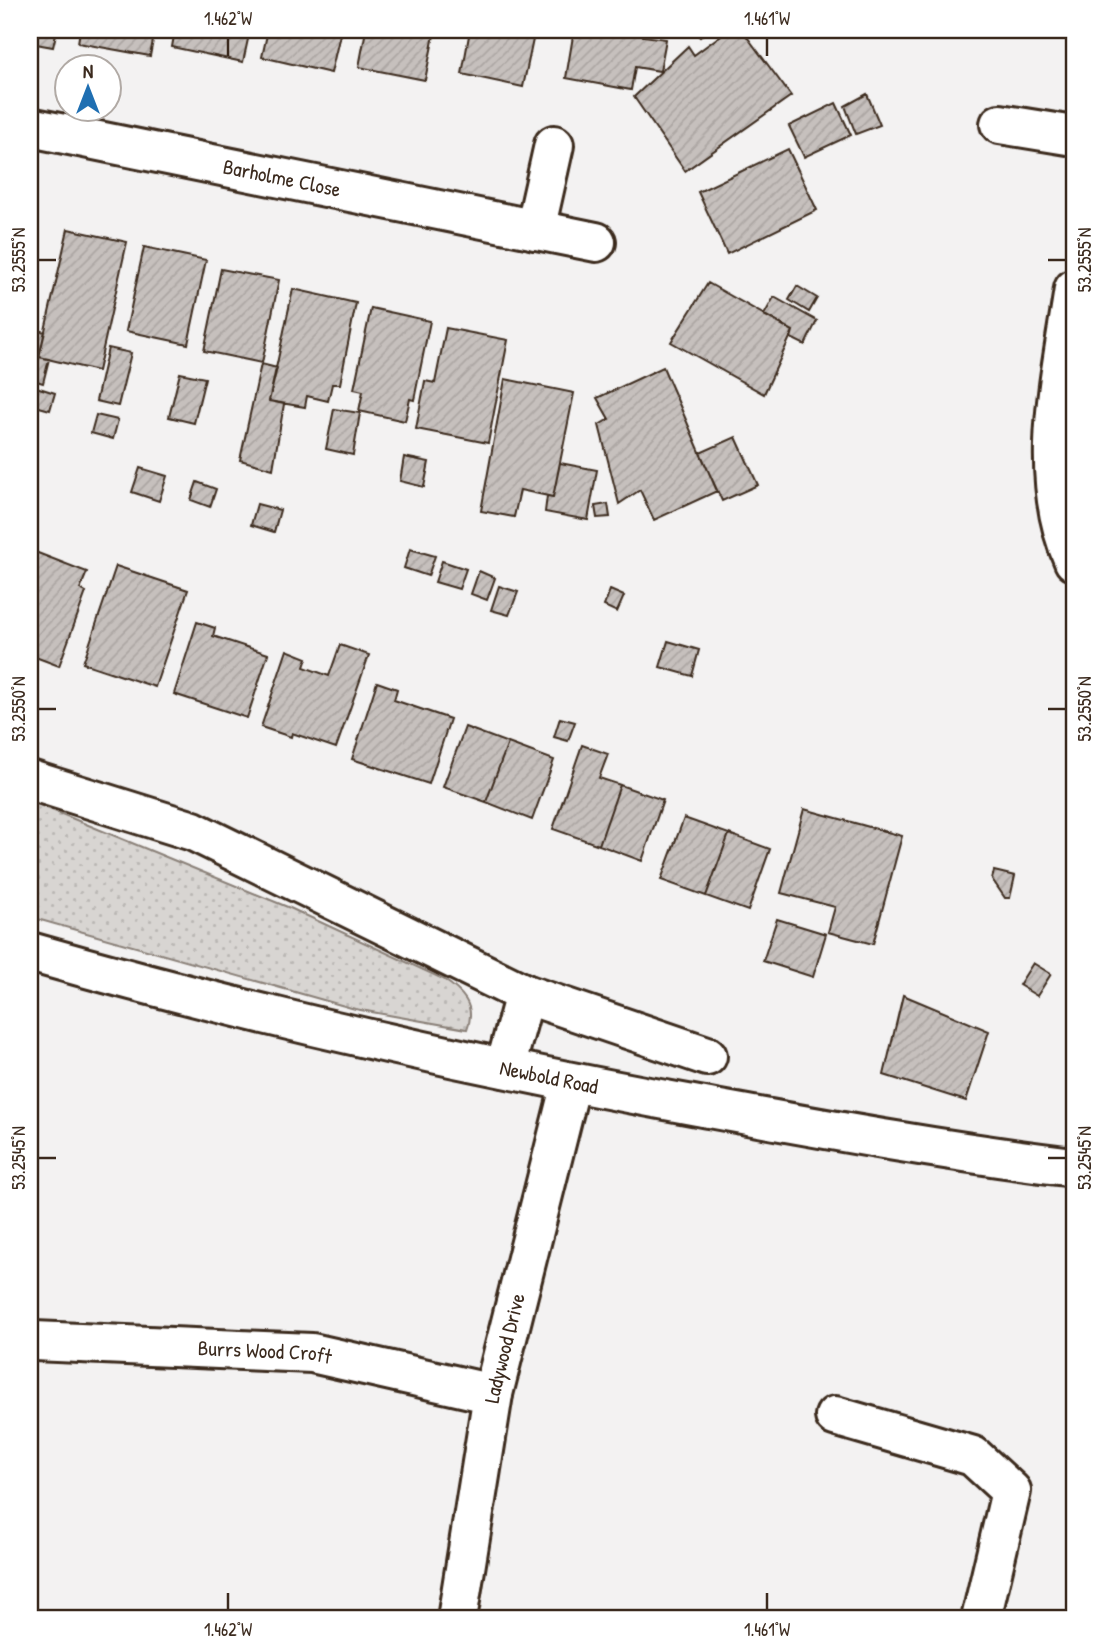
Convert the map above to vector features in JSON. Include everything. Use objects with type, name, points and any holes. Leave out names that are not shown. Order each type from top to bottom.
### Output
[{"type":"street","points":[[1000,124],[1074,136]]},
{"type":"street","name":"Barholme Close","points":[[30,127],[596,243]]},
{"type":"street","points":[[535,230],[554,145]]},
{"type":"street","points":[[1074,289],[1057,401],[1054,497],[1074,561]]},
{"type":"street","points":[[30,779],[193,831],[525,994],[707,1056]]},
{"type":"street","name":"Newbold Road","points":[[30,952],[187,997],[571,1083],[942,1151],[1074,1167]]},
{"type":"street","points":[[505,1068],[525,994]]},
{"type":"street","name":"Ladywood Drive","points":[[457,1619],[493,1394],[571,1083]]},
{"type":"street","name":"Burrs Wood Croft","points":[[34,1340],[312,1353],[493,1394]]},
{"type":"street","points":[[835,1416],[974,1455],[1011,1491],[981,1619]]},
{"type":"shaded area","points":[[30,801],[290,908],[443,979],[456,988],[469,1006],[470,1020],[467,1029],[355,1009],[30,917]]},
{"type":"building","points":[[30,30],[57,30],[53,47],[30,43]]},
{"type":"building","points":[[80,30],[155,30],[150,56],[78,43]]},
{"type":"building","points":[[175,30],[250,30],[243,62],[172,47]]},
{"type":"building","points":[[268,30],[341,30],[331,73],[262,57]]},
{"type":"building","points":[[366,30],[435,30],[425,80],[359,67]]},
{"type":"building","points":[[470,30],[535,30],[523,87],[462,74]]},
{"type":"building","points":[[574,30],[644,30],[643,36],[666,39],[660,71],[635,67],[631,90],[566,78]]},
{"type":"building","points":[[693,30],[707,30],[700,37]]},
{"type":"building","points":[[728,30],[742,30],[791,96],[685,171],[634,97],[688,46],[694,55]]},
{"type":"building","points":[[867,94],[880,125],[856,134],[845,106]]},
{"type":"building","points":[[836,103],[851,135],[804,157],[789,126]]},
{"type":"building","points":[[788,149],[817,210],[727,254],[698,192]]},
{"type":"building","points":[[68,229],[127,242],[98,371],[39,357]]},
{"type":"building","points":[[144,247],[206,260],[188,344],[126,331]]},
{"type":"building","points":[[221,269],[279,280],[262,363],[204,351]]},
{"type":"building","points":[[708,283],[793,331],[764,394],[671,342]]},
{"type":"building","points":[[797,286],[817,298],[809,312],[789,300]]},
{"type":"building","points":[[293,289],[356,303],[340,384],[332,384],[328,401],[307,396],[305,407],[269,401]]},
{"type":"building","points":[[774,297],[817,321],[805,345],[791,338],[793,331],[764,315]]},
{"type":"building","points":[[371,308],[430,321],[414,400],[410,399],[405,421],[359,411],[363,391],[354,389]]},
{"type":"building","points":[[30,328],[45,332],[39,357],[49,359],[43,383],[30,379]]},
{"type":"building","points":[[446,328],[508,340],[488,443],[416,429],[425,381],[435,383]]},
{"type":"building","points":[[108,348],[131,353],[118,406],[96,401]]},
{"type":"building","points":[[261,364],[277,368],[269,401],[284,404],[273,469],[240,460]]},
{"type":"building","points":[[663,367],[717,491],[654,520],[640,490],[619,504],[599,425],[609,419],[597,398]]},
{"type":"building","points":[[180,373],[205,378],[194,423],[169,417]]},
{"type":"building","points":[[505,379],[574,393],[553,497],[520,490],[514,517],[481,511]]},
{"type":"building","points":[[30,383],[36,384],[30,406]]},
{"type":"building","points":[[36,387],[55,393],[50,410],[32,405]]},
{"type":"building","points":[[334,409],[360,413],[353,455],[326,449]]},
{"type":"building","points":[[96,415],[118,420],[113,439],[91,433]]},
{"type":"building","points":[[736,437],[758,485],[722,501],[700,453]]},
{"type":"building","points":[[404,457],[429,462],[424,487],[400,481]]},
{"type":"building","points":[[560,463],[597,470],[588,520],[545,512],[547,496],[553,497]]},
{"type":"building","points":[[140,468],[167,476],[159,501],[132,492]]},
{"type":"building","points":[[197,482],[216,489],[210,507],[191,500]]},
{"type":"building","points":[[257,504],[280,510],[274,532],[251,525]]},
{"type":"building","points":[[608,504],[610,517],[597,518],[595,506]]},
{"type":"building","points":[[410,549],[435,556],[428,576],[404,568]]},
{"type":"building","points":[[30,550],[87,572],[80,589],[86,592],[59,666],[30,655]]},
{"type":"building","points":[[442,561],[466,569],[459,589],[435,582]]},
{"type":"building","points":[[116,566],[188,590],[155,687],[83,663]]},
{"type":"building","points":[[479,571],[495,578],[487,600],[471,594]]},
{"type":"building","points":[[499,586],[518,592],[509,615],[491,610]]},
{"type":"building","points":[[610,590],[624,596],[617,612],[604,606]]},
{"type":"building","points":[[197,622],[215,628],[213,636],[268,654],[247,718],[174,694]]},
{"type":"building","points":[[668,641],[699,650],[692,676],[660,667]]},
{"type":"building","points":[[340,645],[369,655],[336,748],[292,733],[291,737],[261,727],[287,650],[307,658],[304,667],[329,676]]},
{"type":"building","points":[[377,682],[397,689],[394,700],[450,719],[429,784],[352,759]]},
{"type":"building","points":[[560,718],[575,722],[568,741],[554,737]]},
{"type":"building","points":[[465,727],[508,743],[486,802],[443,787]]},
{"type":"building","points":[[508,743],[554,760],[532,820],[486,802]]},
{"type":"building","points":[[582,745],[608,754],[599,778],[620,785],[599,845],[553,829]]},
{"type":"building","points":[[620,785],[663,800],[642,861],[599,845]]},
{"type":"building","points":[[804,809],[902,836],[873,944],[828,932],[835,907],[781,893]]},
{"type":"building","points":[[684,818],[729,834],[706,896],[661,880]]},
{"type":"building","points":[[729,834],[770,849],[748,911],[706,896]]},
{"type":"building","points":[[994,871],[1015,876],[1010,898],[1005,898],[992,879]]},
{"type":"building","points":[[777,919],[826,934],[813,977],[763,961]]},
{"type":"building","points":[[1033,963],[1051,974],[1037,996],[1019,985]]},
{"type":"building","points":[[903,995],[989,1031],[966,1101],[884,1075]]}]
